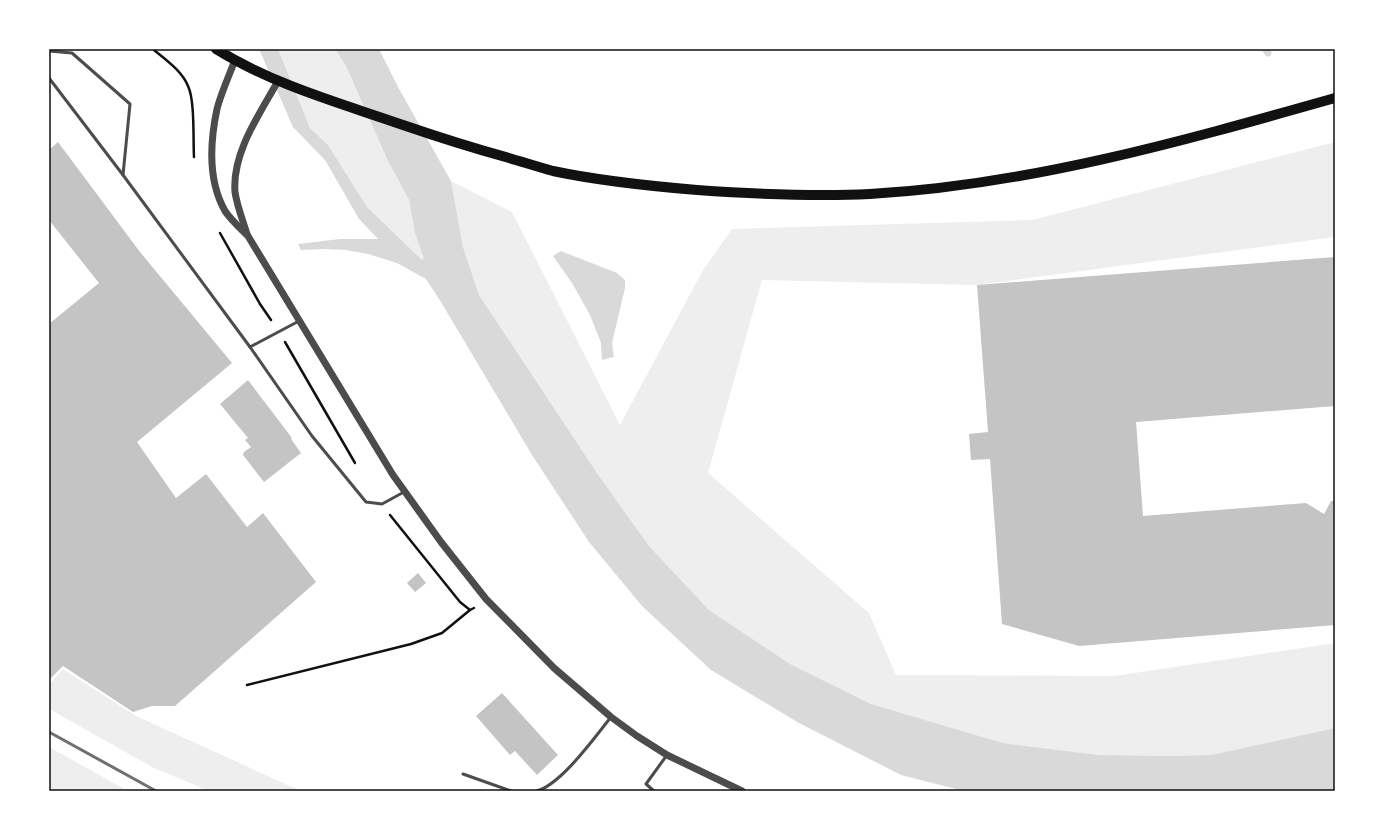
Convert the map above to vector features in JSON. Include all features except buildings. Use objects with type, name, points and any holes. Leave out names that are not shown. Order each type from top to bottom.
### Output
[{"type":"main road","points":[[216,49],[278,81],[444,139],[553,171],[638,185],[749,194],[810,196],[871,194],[933,188],[991,180],[1100,161],[1207,134],[1335,98]]},
{"type":"street","points":[[235,60],[217,108],[214,130],[212,160],[214,180],[218,196],[226,212],[248,236],[404,492],[486,599],[554,668],[611,717],[637,736],[667,755],[742,791]]},
{"type":"street","points":[[248,236],[235,194],[235,180],[240,156],[248,135],[278,81]]},
{"type":"lane","points":[[49,51],[72,53],[130,104],[123,174]]},
{"type":"lane","points":[[49,78],[123,174],[250,347],[312,436],[366,502],[382,504],[404,492]]},
{"type":"lane","points":[[250,347],[300,321]]},
{"type":"lane","points":[[536,791],[544,790],[571,766],[611,717]]},
{"type":"lane","points":[[654,791],[646,784],[667,755]]},
{"type":"lane","points":[[463,774],[511,791]]},
{"type":"path","points":[[268,315],[349,454]]},
{"type":"path","points":[[382,504],[460,602],[470,610]]},
{"type":"path","points":[[247,684],[411,644],[442,633],[486,599]]},
{"type":"shaded area","points":[[259,49],[278,49],[310,128],[328,145],[367,207],[422,260],[424,258],[415,233],[409,200],[387,159],[346,66],[335,49],[379,49],[398,87],[451,181],[463,247],[479,295],[599,476],[649,546],[709,610],[790,664],[871,704],[1003,743],[1099,755],[1211,755],[1335,728],[1335,791],[964,791],[901,775],[799,723],[711,670],[642,606],[589,542],[532,455],[426,279],[397,263],[368,254],[346,250],[301,250],[298,244],[340,239],[378,239],[359,219],[325,160],[293,127]]},
{"type":"shaded area","points":[[278,49],[335,49],[346,66],[387,159],[409,200],[415,233],[425,258],[422,260],[367,207],[328,145],[310,128]]},
{"type":"shaded area","points":[[1335,142],[1335,237],[977,285],[762,280],[708,473],[869,613],[896,675],[1114,676],[1335,643],[1335,728],[1211,755],[1099,755],[1003,743],[871,704],[790,664],[709,610],[649,546],[599,476],[479,295],[463,247],[451,181],[512,212],[620,425],[703,270],[732,229],[1032,220]]},
{"type":"shaded area","points":[[561,251],[617,273],[625,280],[625,288],[612,343],[614,357],[602,360],[601,343],[590,315],[572,283],[553,256]]},
{"type":"shaded area","points":[[63,669],[136,716],[301,791],[209,791],[154,768],[49,709],[49,681],[51,682]]},
{"type":"shaded area","points":[[49,747],[128,791],[49,791]]},
{"type":"waterway","points":[[1265,49],[1268,53]]},
{"type":"railway","points":[[49,732],[156,791]]}]
